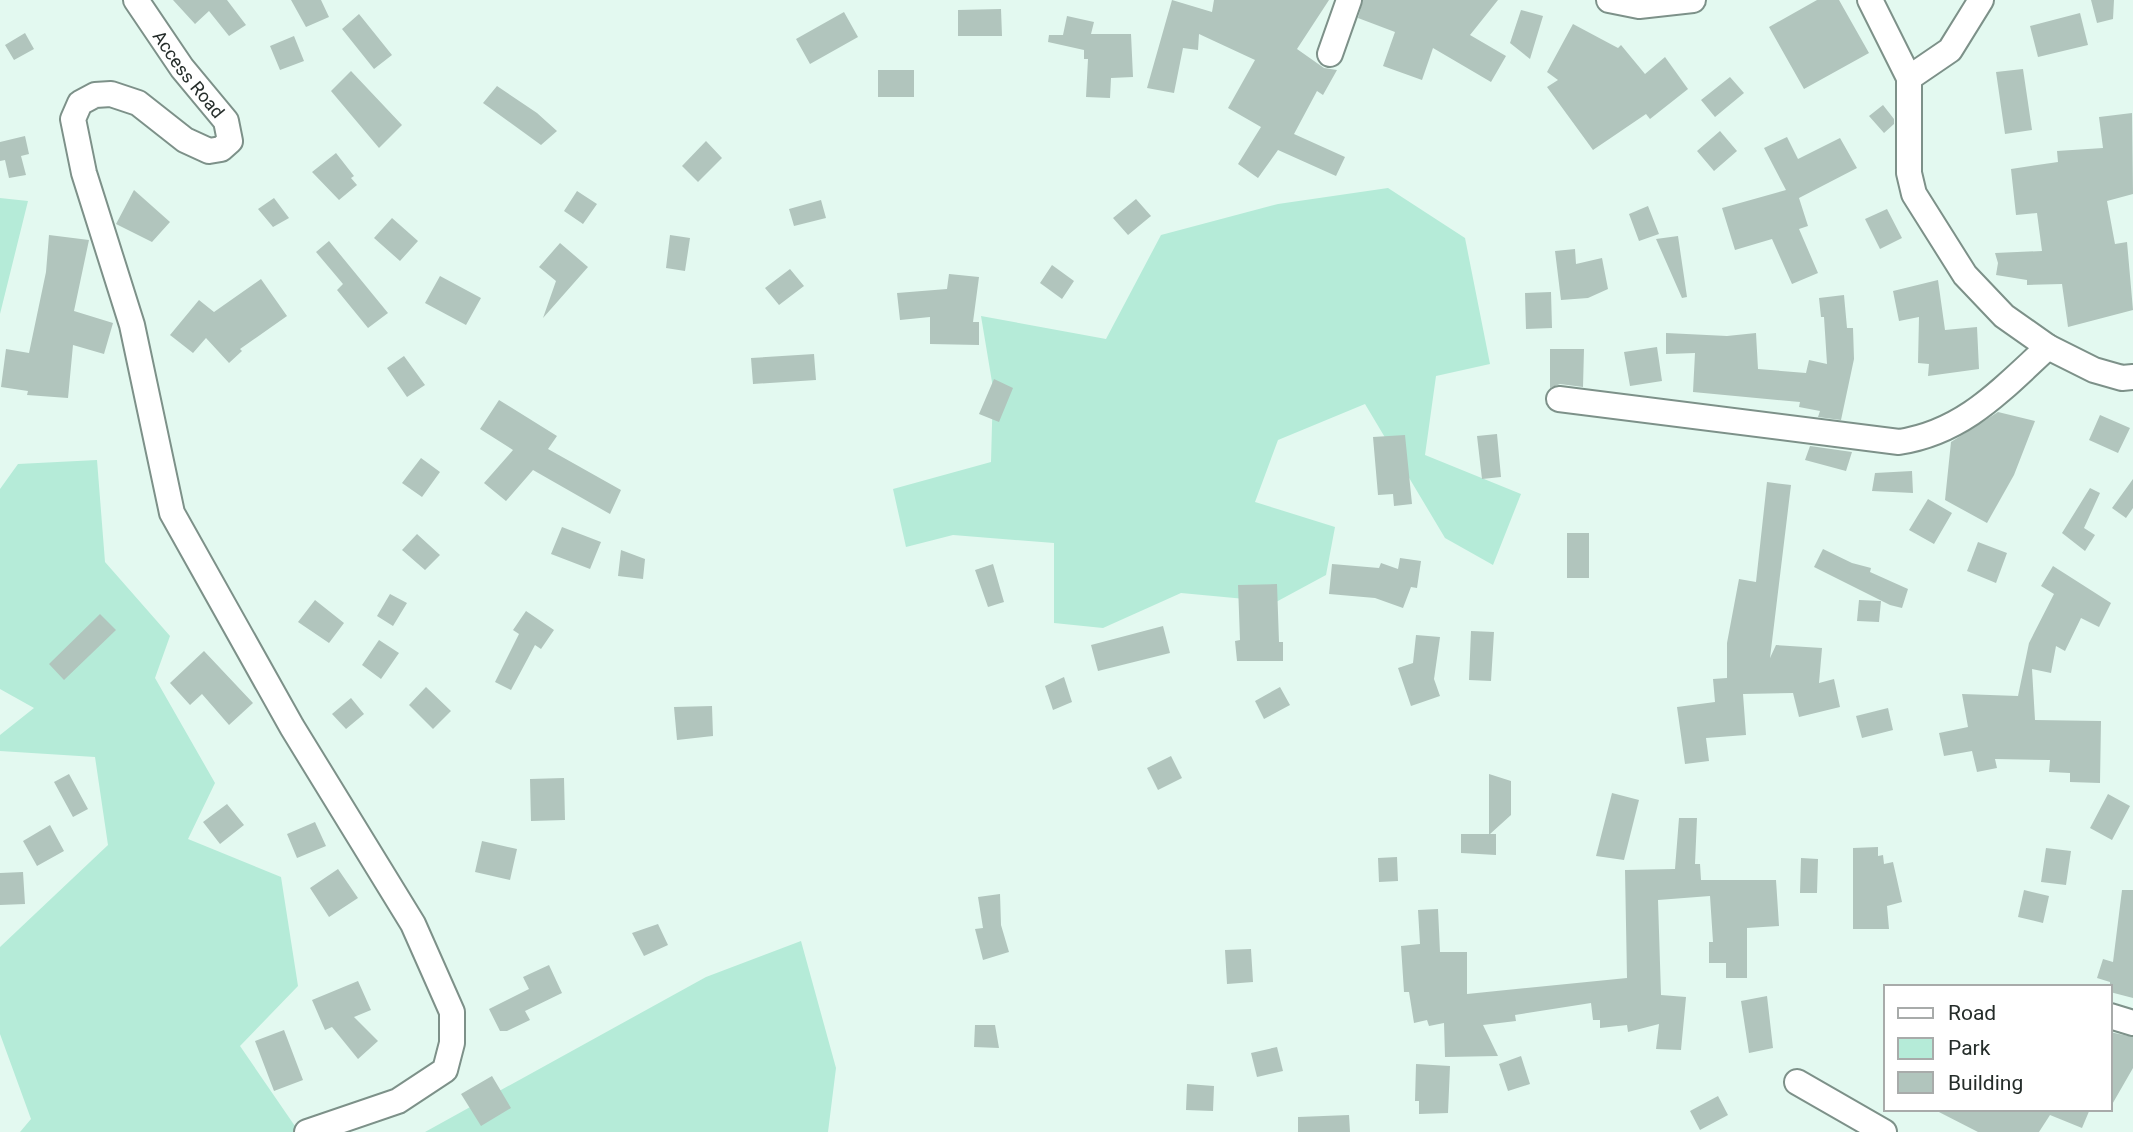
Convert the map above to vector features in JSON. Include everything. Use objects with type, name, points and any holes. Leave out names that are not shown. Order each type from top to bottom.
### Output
[{"type":"street","name":"Access Road","points":[[136,0],[182,68],[226,121],[230,141],[221,149],[209,151],[186,140],[138,103],[111,94],[95,95],[80,103],[73,119],[84,173],[132,325],[172,513],[292,727],[413,924],[452,1012],[452,1043],[445,1070],[398,1101],[307,1132]]},
{"type":"street","points":[[1329,54],[1349,0]]},
{"type":"street","points":[[1609,0],[1639,6],[1693,0]]},
{"type":"street","points":[[1870,0],[1909,78],[1909,173],[1914,194],[1965,275],[2004,316],[2048,347],[2094,370],[2122,378],[2133,377]]},
{"type":"street","points":[[1909,78],[1950,50],[1981,0]]},
{"type":"street","points":[[1559,399],[1899,442],[1928,437],[1955,425],[1993,398],[2048,347]]},
{"type":"street","points":[[2112,1017],[2133,1023]]},
{"type":"street","points":[[1797,1082],[1884,1132]]},
{"type":"green space","points":[[1388,188],[1465,238],[1490,364],[1436,376],[1425,455],[1521,494],[1493,565],[1445,538],[1365,404],[1278,440],[1255,502],[1335,527],[1326,575],[1276,602],[1181,593],[1103,628],[1054,623],[1054,543],[953,535],[906,547],[893,489],[991,462],[993,388],[981,316],[1106,339],[1161,235],[1278,204]]},
{"type":"green space","points":[[0,198],[28,201],[0,314]]},
{"type":"green space","points":[[97,460],[105,562],[170,636],[155,678],[215,783],[188,839],[281,877],[298,986],[240,1046],[299,1132],[20,1132],[31,1119],[0,1034],[0,947],[108,845],[95,757],[0,751],[0,735],[34,708],[0,689],[0,489],[18,464]]},
{"type":"green space","points":[[801,941],[836,1068],[828,1132],[425,1132],[706,977]]},
{"type":"building","points":[[173,0],[227,0],[246,25],[229,36],[209,11],[195,24]]},
{"type":"building","points":[[291,0],[321,0],[329,17],[306,27]]},
{"type":"building","points":[[1172,0],[1212,12],[1214,0],[1329,0],[1297,49],[1324,68],[1337,70],[1323,95],[1317,91],[1294,134],[1345,157],[1336,176],[1278,150],[1258,178],[1238,164],[1261,127],[1228,108],[1255,60],[1199,34],[1198,50],[1183,48],[1174,93],[1147,88]]},
{"type":"building","points":[[1363,0],[1498,0],[1470,35],[1506,56],[1491,82],[1433,48],[1422,80],[1383,66],[1395,32],[1358,18]]},
{"type":"building","points":[[1817,0],[1839,0],[1869,53],[1804,89],[1769,27]]},
{"type":"building","points":[[2091,0],[2114,0],[2113,19],[2097,23]]},
{"type":"building","points":[[1001,9],[1002,36],[958,36],[958,10]]},
{"type":"building","points":[[1521,10],[1543,16],[1530,59],[1510,43]]},
{"type":"building","points":[[844,12],[858,37],[810,64],[796,39]]},
{"type":"building","points":[[2080,13],[2088,45],[2038,57],[2030,26]]},
{"type":"building","points":[[359,14],[392,55],[374,69],[342,29]]},
{"type":"building","points":[[1067,16],[1094,22],[1091,34],[1131,34],[1133,77],[1111,78],[1110,98],[1086,97],[1088,59],[1084,59],[1084,50],[1048,42],[1049,35],[1063,35]]},
{"type":"building","points":[[1573,24],[1618,48],[1621,45],[1645,74],[1665,57],[1688,89],[1650,119],[1646,114],[1593,150],[1547,87],[1558,80],[1547,72]]},
{"type":"building","points":[[25,33],[34,49],[14,60],[5,45]]},
{"type":"building","points":[[294,36],[304,61],[280,70],[270,46]]},
{"type":"building","points":[[2023,69],[2032,130],[2005,134],[1996,72]]},
{"type":"building","points":[[878,70],[914,70],[914,97],[878,97]]},
{"type":"building","points":[[351,71],[402,125],[379,148],[331,91]]},
{"type":"building","points":[[1730,77],[1744,93],[1715,117],[1701,100]]},
{"type":"building","points":[[497,86],[537,113],[557,131],[541,145],[483,103]]},
{"type":"building","points":[[1883,105],[1894,119],[1894,124],[1884,133],[1869,116]]},
{"type":"building","points":[[2132,113],[2133,194],[2107,201],[2115,244],[2127,242],[2133,310],[2068,327],[2062,284],[2027,285],[2027,280],[1996,275],[1998,263],[1995,253],[2042,251],[2037,213],[2016,215],[2011,169],[2058,162],[2057,151],[2103,148],[2099,117]]},
{"type":"building","points":[[1720,131],[1737,151],[1714,171],[1697,151]]},
{"type":"building","points":[[25,136],[29,154],[21,156],[26,175],[9,178],[5,160],[0,161],[0,142]]},
{"type":"building","points":[[1787,137],[1798,159],[1840,138],[1857,168],[1799,198],[1808,226],[1799,229],[1818,273],[1792,284],[1772,239],[1735,250],[1722,208],[1786,190],[1764,148]]},
{"type":"building","points":[[706,141],[722,158],[698,182],[682,166]]},
{"type":"building","points":[[336,153],[354,176],[351,178],[357,185],[339,200],[312,172]]},
{"type":"building","points":[[134,190],[170,222],[152,242],[116,224]]},
{"type":"building","points":[[577,191],[597,204],[583,224],[564,211]]},
{"type":"building","points":[[274,198],[289,218],[273,227],[258,209]]},
{"type":"building","points":[[1136,199],[1151,216],[1128,235],[1113,218]]},
{"type":"building","points":[[821,200],[826,218],[794,226],[789,209]]},
{"type":"building","points":[[1648,206],[1659,234],[1639,241],[1629,214]]},
{"type":"building","points":[[1887,209],[1902,238],[1880,249],[1865,219]]},
{"type":"building","points":[[392,218],[418,241],[400,261],[374,238]]},
{"type":"building","points":[[49,235],[89,240],[74,311],[113,323],[104,354],[73,345],[68,398],[27,395],[28,391],[1,387],[6,349],[29,353],[46,272]]},
{"type":"building","points":[[670,235],[690,238],[685,271],[666,268]]},
{"type":"building","points":[[1678,236],[1687,297],[1682,298],[1656,239]]},
{"type":"building","points":[[329,241],[388,313],[368,328],[337,290],[343,284],[316,252]]},
{"type":"building","points":[[560,243],[588,267],[543,318],[556,281],[539,267]]},
{"type":"building","points":[[1575,249],[1576,264],[1602,258],[1608,289],[1588,298],[1561,300],[1555,251]]},
{"type":"building","points":[[1052,265],[1074,281],[1062,299],[1040,283]]},
{"type":"building","points":[[790,269],[804,286],[779,305],[765,288]]},
{"type":"building","points":[[949,274],[979,277],[973,322],[979,322],[979,345],[930,344],[930,317],[900,320],[897,293],[947,289]]},
{"type":"building","points":[[440,276],[481,298],[466,325],[425,303]]},
{"type":"building","points":[[261,279],[287,316],[240,349],[242,351],[229,363],[206,338],[193,353],[170,335],[199,300],[214,312]]},
{"type":"building","points":[[1938,280],[1945,330],[1977,327],[1979,369],[1928,376],[1929,364],[1918,363],[1919,317],[1899,321],[1893,291]]},
{"type":"building","points":[[1551,292],[1552,328],[1526,329],[1525,293]]},
{"type":"building","points":[[1844,295],[1847,328],[1853,328],[1854,359],[1841,420],[1818,417],[1820,411],[1799,407],[1800,402],[1693,392],[1695,353],[1666,354],[1666,333],[1727,336],[1756,333],[1758,369],[1806,373],[1809,360],[1827,364],[1824,317],[1821,317],[1819,298]]},
{"type":"building","points":[[1657,347],[1662,381],[1630,386],[1624,352]]},
{"type":"building","points":[[1550,349],[1584,349],[1583,387],[1560,384],[1550,388]]},
{"type":"building","points":[[814,354],[816,380],[753,384],[751,358]]},
{"type":"building","points":[[404,356],[425,385],[407,397],[387,368]]},
{"type":"building","points":[[994,379],[1013,388],[999,422],[979,414]]},
{"type":"building","points":[[499,400],[557,436],[548,449],[621,490],[610,514],[533,470],[506,501],[484,483],[513,450],[480,429]]},
{"type":"building","points":[[1998,412],[2035,421],[2014,475],[1987,523],[1945,500],[1951,442]]},
{"type":"building","points":[[2100,415],[2130,428],[2118,453],[2089,440]]},
{"type":"building","points":[[1497,434],[1501,477],[1482,479],[1477,436]]},
{"type":"building","points":[[1405,435],[1412,504],[1394,506],[1393,494],[1378,495],[1373,437]]},
{"type":"building","points":[[1810,446],[1852,452],[1846,471],[1805,460]]},
{"type":"building","points":[[421,458],[440,472],[422,497],[402,483]]},
{"type":"building","points":[[1912,471],[1913,493],[1872,491],[1875,473]]},
{"type":"building","points":[[2133,479],[2133,508],[2126,518],[2112,508]]},
{"type":"building","points":[[1767,482],[1791,485],[1770,658],[1776,645],[1822,648],[1819,683],[1834,679],[1840,707],[1799,717],[1793,693],[1743,694],[1746,735],[1706,738],[1709,761],[1685,764],[1677,707],[1715,702],[1713,679],[1727,678],[1727,643],[1739,579],[1756,582]]},
{"type":"building","points":[[2090,488],[2100,493],[2084,528],[2095,535],[2085,551],[2062,533]]},
{"type":"building","points":[[1928,499],[1952,513],[1934,544],[1909,530]]},
{"type":"building","points":[[562,527],[601,542],[590,569],[551,554]]},
{"type":"building","points":[[1567,533],[1589,533],[1589,578],[1567,578]]},
{"type":"building","points":[[417,534],[440,555],[425,570],[402,550]]},
{"type":"building","points":[[1978,542],[2007,553],[1996,583],[1967,571]]},
{"type":"building","points":[[1823,549],[1852,563],[1871,568],[1870,572],[1908,589],[1902,608],[1890,605],[1814,567]]},
{"type":"building","points":[[621,550],[645,559],[643,579],[618,576]]},
{"type":"building","points":[[1400,558],[1421,561],[1417,588],[1411,587],[1403,608],[1375,598],[1329,594],[1332,564],[1379,568],[1381,563],[1398,569]]},
{"type":"building","points":[[993,564],[1004,602],[988,607],[975,570]]},
{"type":"building","points":[[2053,566],[2111,603],[2099,627],[2081,618],[2065,651],[2056,646],[2051,673],[2032,669],[2035,720],[2101,721],[2100,783],[2070,782],[2070,773],[2049,772],[2050,760],[1995,759],[1997,768],[1977,772],[1972,751],[1944,756],[1939,733],[1968,727],[1962,694],[2018,696],[2029,643],[2054,594],[2041,586]]},
{"type":"building","points":[[1277,584],[1279,642],[1283,642],[1283,661],[1237,661],[1235,641],[1240,640],[1238,585]]},
{"type":"building","points":[[390,594],[407,603],[393,626],[377,616]]},
{"type":"building","points":[[315,600],[344,623],[329,643],[298,622]]},
{"type":"building","points":[[1859,600],[1881,601],[1879,622],[1857,621]]},
{"type":"building","points":[[526,611],[554,630],[541,649],[535,645],[511,690],[495,682],[519,634],[513,630]]},
{"type":"building","points":[[100,614],[116,630],[64,680],[49,664]]},
{"type":"building","points":[[1163,626],[1170,653],[1098,671],[1091,645]]},
{"type":"building","points":[[1471,631],[1494,632],[1491,681],[1469,680]]},
{"type":"building","points":[[1416,635],[1440,637],[1434,679],[1440,696],[1411,706],[1398,668],[1413,663]]},
{"type":"building","points":[[379,640],[399,653],[381,679],[362,665]]},
{"type":"building","points":[[204,651],[253,703],[229,725],[202,694],[190,705],[170,683]]},
{"type":"building","points":[[1064,677],[1072,702],[1053,710],[1045,686]]},
{"type":"building","points":[[426,687],[451,711],[433,729],[409,705]]},
{"type":"building","points":[[1280,687],[1290,705],[1264,719],[1255,701]]},
{"type":"building","points":[[351,698],[364,714],[346,729],[332,714]]},
{"type":"building","points":[[712,706],[713,736],[677,740],[674,707]]},
{"type":"building","points":[[1888,708],[1893,730],[1862,738],[1856,716]]},
{"type":"building","points":[[1171,756],[1182,778],[1158,790],[1147,768]]},
{"type":"building","points":[[69,774],[88,809],[73,817],[54,782]]},
{"type":"building","points":[[1489,774],[1511,781],[1511,815],[1490,834],[1496,834],[1496,855],[1461,853],[1461,834],[1489,834]]},
{"type":"building","points":[[564,778],[565,820],[531,821],[530,779]]},
{"type":"building","points":[[1612,793],[1639,800],[1624,860],[1596,856]]},
{"type":"building","points":[[2108,794],[2130,806],[2112,840],[2090,828]]},
{"type":"building","points":[[227,804],[244,825],[220,844],[203,822]]},
{"type":"building","points":[[1679,818],[1697,818],[1695,864],[1700,864],[1701,880],[1776,880],[1779,926],[1747,928],[1747,978],[1726,978],[1726,963],[1709,963],[1709,942],[1713,942],[1710,896],[1658,900],[1661,995],[1686,997],[1681,1050],[1656,1049],[1659,1024],[1628,1032],[1627,1025],[1600,1028],[1600,1020],[1593,1020],[1591,1003],[1515,1015],[1516,1021],[1483,1025],[1498,1056],[1445,1057],[1444,1023],[1429,1026],[1427,1020],[1414,1023],[1409,992],[1404,992],[1401,946],[1420,944],[1418,910],[1438,909],[1440,952],[1467,952],[1467,994],[1627,978],[1625,870],[1675,869]]},
{"type":"building","points":[[315,822],[326,846],[297,858],[287,834]]},
{"type":"building","points":[[50,825],[64,851],[37,866],[23,841]]},
{"type":"building","points":[[482,841],[517,849],[510,880],[475,872]]},
{"type":"building","points":[[1878,847],[1878,856],[1883,855],[1884,864],[1893,862],[1902,902],[1887,906],[1889,929],[1853,929],[1853,848]]},
{"type":"building","points":[[2046,848],[2071,851],[2066,885],[2041,882]]},
{"type":"building","points":[[1397,857],[1398,881],[1379,882],[1378,858]]},
{"type":"building","points":[[1801,858],[1818,859],[1817,893],[1800,893]]},
{"type":"building","points":[[338,869],[358,898],[329,917],[310,888]]},
{"type":"building","points":[[23,872],[25,904],[0,905],[0,873]]},
{"type":"building","points":[[2024,890],[2049,896],[2043,923],[2018,917]]},
{"type":"building","points":[[2122,890],[2133,890],[2133,998],[2112,993],[2110,982],[2097,978],[2103,959],[2113,962]]},
{"type":"building","points":[[1000,894],[1001,925],[1009,952],[983,960],[975,929],[983,928],[978,897]]},
{"type":"building","points":[[658,924],[668,945],[644,956],[632,933]]},
{"type":"building","points":[[1251,949],[1253,982],[1227,984],[1225,950]]},
{"type":"building","points":[[549,965],[562,993],[525,1011],[530,1020],[507,1031],[500,1031],[489,1009],[529,989],[523,977]]},
{"type":"building","points":[[358,981],[371,1010],[354,1017],[378,1041],[358,1059],[332,1027],[325,1030],[312,1000]]},
{"type":"building","points":[[1767,996],[1773,1048],[1749,1053],[1741,1001]]},
{"type":"building","points":[[975,1025],[995,1025],[999,1048],[974,1047]]},
{"type":"building","points":[[284,1030],[303,1080],[274,1091],[255,1041]]},
{"type":"building","points":[[2112,1032],[2133,1037],[2133,1068],[2112,1105]]},
{"type":"building","points":[[1277,1047],[1283,1071],[1257,1077],[1251,1053]]},
{"type":"building","points":[[1521,1056],[1530,1084],[1508,1091],[1499,1064]]},
{"type":"building","points":[[1416,1064],[1450,1066],[1448,1113],[1419,1114],[1419,1101],[1415,1101]]},
{"type":"building","points":[[492,1076],[511,1108],[481,1126],[461,1094]]},
{"type":"building","points":[[1187,1084],[1214,1086],[1213,1111],[1186,1110]]},
{"type":"building","points":[[1718,1096],[1728,1115],[1700,1130],[1690,1111]]},
{"type":"building","points":[[1937,1111],[2089,1111],[2082,1128],[2050,1115],[2039,1132],[1978,1132]]},
{"type":"building","points":[[1349,1115],[1350,1132],[1298,1132],[1298,1117]]}]
